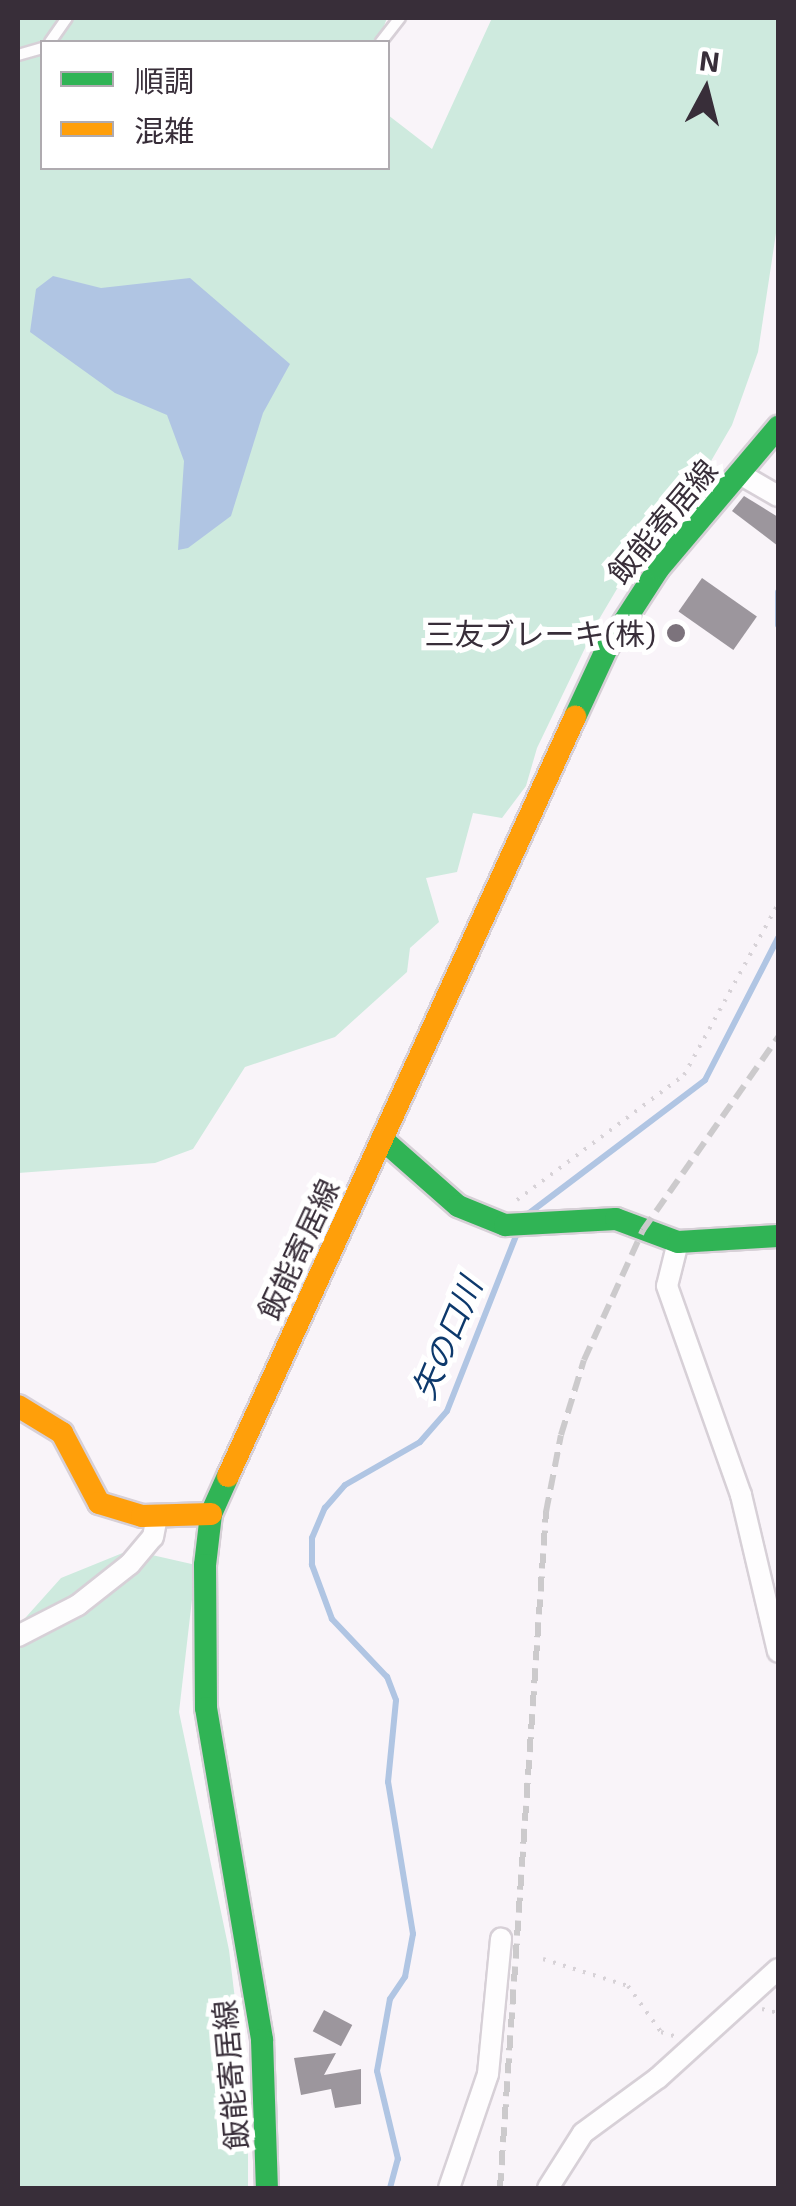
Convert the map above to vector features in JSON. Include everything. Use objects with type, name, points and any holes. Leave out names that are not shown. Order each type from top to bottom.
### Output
[{"type":"main road","name":"飯能寄居線","points":[[267,2188],[262,2040],[206,1708],[203,1622],[211,1514],[628,609],[778,426]]},
{"type":"main road","points":[[382,1138],[458,1206],[500,1223],[530,1227],[616,1219],[678,1242],[778,1236]]},
{"type":"main road","points":[[18,1406],[62,1433],[80,1478],[99,1504],[116,1512],[157,1516],[211,1514]]},
{"type":"street","points":[[740,474],[778,496]]},
{"type":"street","points":[[678,1242],[666,1286],[741,1495],[778,1652]]},
{"type":"street","points":[[18,1636],[78,1605],[130,1564],[153,1537],[157,1516]]},
{"type":"street","points":[[449,2188],[488,2074],[501,1939]]},
{"type":"street","points":[[548,2188],[583,2133],[696,2043],[778,1969]]},
{"type":"lane","points":[[51,40],[64,18]]},
{"type":"lane","points":[[383,40],[400,18]]},
{"type":"path","points":[[500,1223],[684,1074],[778,904]]},
{"type":"path","points":[[543,1960],[628,1986],[661,2032],[696,2043]]},
{"type":"green space","points":[[18,18],[387,18],[379,40],[40,40],[40,170],[390,170],[390,117],[432,149],[492,18],[778,18],[778,220],[758,352],[732,425],[686,504],[624,577],[598,621],[537,748],[526,786],[502,818],[473,813],[457,872],[426,878],[439,922],[410,948],[407,972],[335,1037],[245,1067],[193,1149],[155,1163],[18,1173]]},
{"type":"green space","points":[[130,1550],[196,1565],[179,1712],[229,1950],[248,2106],[248,2188],[18,2188],[18,1626],[61,1578]]},
{"type":"water","points":[[53,276],[101,288],[190,278],[290,364],[263,413],[231,516],[188,548],[178,550],[184,461],[167,415],[115,393],[30,332],[36,289]]},
{"type":"building","points":[[744,496],[778,517],[778,546],[732,511]]},
{"type":"building","points":[[702,578],[757,616],[733,650],[678,612]]},
{"type":"building","points":[[324,2010],[352,2025],[341,2046],[313,2031]]},
{"type":"building","points":[[336,2053],[324,2075],[361,2069],[361,2104],[335,2108],[331,2089],[301,2095],[294,2058]]},
{"type":"waterway","name":"矢の口川","points":[[778,592],[778,625]]},
{"type":"waterway","name":"矢の口川","points":[[528,1214],[705,1080],[778,938]]},
{"type":"waterway","name":"矢の口川","points":[[390,2188],[398,2159],[377,2071],[390,1999],[405,1977],[413,1934],[388,1782],[396,1700],[387,1677],[332,1619],[312,1565],[312,1538],[325,1508],[345,1485],[420,1442],[447,1411],[517,1233]]},
{"type":"railway","points":[[500,2188],[546,1512],[561,1435],[584,1360],[643,1230],[778,1037]]},
{"type":"traffic: fast","points":[[575,717],[607,648],[659,568],[778,427]]},
{"type":"traffic: fast","points":[[382,1139],[458,1206],[505,1225],[616,1219],[678,1242],[778,1236]]},
{"type":"traffic: fast","points":[[228,1476],[211,1514],[205,1565],[206,1708],[262,2040],[267,2188]]},
{"type":"traffic: slow","points":[[228,1476],[575,717]]},
{"type":"traffic: slow","points":[[18,1406],[62,1433],[99,1503],[142,1516],[211,1514]]},
{"type":"place","name":"三友ブレーキ(株)","points":[[676,633]]}]
